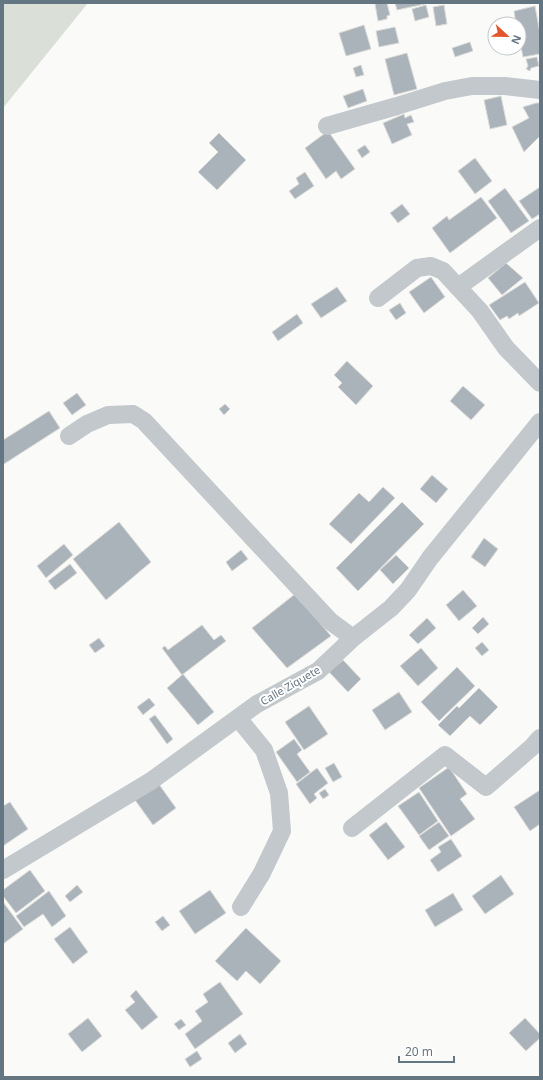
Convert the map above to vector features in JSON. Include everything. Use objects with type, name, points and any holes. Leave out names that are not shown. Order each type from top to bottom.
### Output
[{"type":"street","points":[[327,126],[445,91],[472,86],[505,86],[540,90]]},
{"type":"street","points":[[458,287],[540,228]]},
{"type":"street","points":[[378,298],[417,268],[431,266],[443,271],[480,311],[506,348],[540,383]]},
{"type":"street","points":[[69,436],[87,424],[108,415],[133,414],[144,421],[330,621],[353,638]]},
{"type":"street","name":"Calle Ziquete","points":[[3,870],[151,781],[257,704],[318,671],[353,638],[390,608],[408,590],[430,558],[540,422]]},
{"type":"street","points":[[238,718],[264,750],[279,793],[282,831],[262,873],[241,907]]},
{"type":"street","points":[[352,828],[445,755],[486,787],[532,747],[540,738]]},
{"type":"shaded area","points":[[3,3],[88,3],[3,108]]},
{"type":"building","points":[[387,3],[390,15],[387,16],[387,19],[378,21],[375,4]]},
{"type":"building","points":[[395,3],[425,3],[425,4],[397,10]]},
{"type":"building","points":[[426,5],[429,17],[415,21],[412,9]]},
{"type":"building","points":[[444,5],[447,24],[436,26],[433,7]]},
{"type":"building","points":[[535,6],[540,33],[540,54],[523,57],[527,56],[527,16],[515,16],[514,11]]},
{"type":"building","points":[[364,25],[371,49],[346,56],[339,33]]},
{"type":"building","points":[[395,27],[399,43],[379,47],[376,31]]},
{"type":"building","points":[[470,42],[473,51],[455,57],[452,48]]},
{"type":"building","points":[[407,53],[417,89],[394,95],[385,59]]},
{"type":"building","points":[[537,57],[539,66],[531,68],[530,71],[526,69],[528,66],[526,59]]},
{"type":"building","points":[[361,65],[364,75],[356,77],[353,68]]},
{"type":"building","points":[[363,89],[367,101],[348,108],[343,96]]},
{"type":"building","points":[[501,96],[507,125],[490,129],[484,100]]},
{"type":"building","points":[[540,103],[540,136],[524,152],[512,127],[529,118],[523,107]]},
{"type":"building","points":[[404,114],[405,118],[411,115],[414,122],[407,124],[412,135],[392,144],[383,123]]},
{"type":"building","points":[[328,131],[355,169],[341,179],[336,171],[326,179],[305,148]]},
{"type":"building","points":[[219,133],[246,160],[217,190],[198,172],[218,152],[209,143]]},
{"type":"building","points":[[365,145],[370,152],[362,158],[357,150]]},
{"type":"building","points":[[475,158],[492,181],[475,194],[458,171]]},
{"type":"building","points":[[305,172],[314,186],[295,199],[289,191],[299,184],[296,178]]},
{"type":"building","points":[[540,187],[540,214],[532,219],[519,201]]},
{"type":"building","points":[[505,188],[529,221],[511,233],[488,201]]},
{"type":"building","points":[[481,197],[497,218],[450,253],[432,228],[447,216],[449,220]]},
{"type":"building","points":[[402,204],[410,214],[398,223],[390,213]]},
{"type":"building","points":[[506,263],[523,278],[502,295],[488,278]]},
{"type":"building","points":[[431,277],[445,297],[424,313],[409,292]]},
{"type":"building","points":[[525,282],[539,303],[519,316],[518,313],[509,319],[507,316],[500,320],[489,305]]},
{"type":"building","points":[[337,287],[347,301],[321,318],[311,304]]},
{"type":"building","points":[[400,303],[406,313],[396,320],[389,310]]},
{"type":"building","points":[[297,314],[303,323],[278,341],[272,332]]},
{"type":"building","points":[[347,361],[373,386],[356,405],[338,387],[342,383],[334,375]]},
{"type":"building","points":[[463,386],[485,405],[471,420],[450,401]]},
{"type":"building","points":[[77,393],[86,405],[72,415],[63,403]]},
{"type":"building","points":[[225,404],[230,409],[224,415],[219,409]]},
{"type":"building","points":[[49,411],[60,428],[4,464],[3,440]]},
{"type":"building","points":[[432,475],[448,489],[436,503],[420,489]]},
{"type":"building","points":[[383,487],[395,498],[351,544],[329,524],[359,493],[369,502]]},
{"type":"building","points":[[402,502],[424,524],[358,591],[336,568]]},
{"type":"building","points":[[119,522],[151,562],[106,600],[73,559]]},
{"type":"building","points":[[484,538],[498,549],[485,567],[471,557]]},
{"type":"building","points":[[64,544],[73,555],[46,578],[37,566]]},
{"type":"building","points":[[241,550],[248,559],[232,571],[226,562]]},
{"type":"building","points":[[396,555],[409,568],[393,584],[380,570]]},
{"type":"building","points":[[70,564],[77,573],[55,590],[48,581]]},
{"type":"building","points":[[463,590],[477,606],[459,621],[446,605]]},
{"type":"building","points":[[295,594],[331,636],[287,668],[252,628]]},
{"type":"building","points":[[483,617],[489,624],[478,634],[472,628]]},
{"type":"building","points":[[427,618],[436,628],[418,644],[409,635]]},
{"type":"building","points":[[202,625],[214,640],[221,635],[226,641],[182,675],[162,648],[165,646],[168,650]]},
{"type":"building","points":[[99,638],[105,646],[95,653],[89,645]]},
{"type":"building","points":[[482,642],[489,650],[482,656],[475,648]]},
{"type":"building","points":[[421,648],[438,668],[418,686],[400,666]]},
{"type":"building","points":[[343,660],[361,679],[348,692],[329,672]]},
{"type":"building","points":[[457,667],[475,686],[439,721],[421,702]]},
{"type":"building","points":[[183,674],[214,712],[198,725],[167,688]]},
{"type":"building","points":[[479,688],[498,707],[480,725],[470,716],[450,736],[438,725],[457,706],[459,708]]},
{"type":"building","points":[[399,692],[412,712],[385,730],[372,710]]},
{"type":"building","points":[[149,698],[155,705],[143,715],[137,707]]},
{"type":"building","points":[[309,706],[328,734],[304,750],[285,722]]},
{"type":"building","points":[[155,715],[173,739],[167,744],[149,719]]},
{"type":"building","points":[[294,739],[302,750],[297,754],[310,772],[297,782],[276,752]]},
{"type":"building","points":[[334,763],[342,777],[333,782],[325,768]]},
{"type":"building","points":[[449,767],[467,794],[460,799],[475,819],[451,836],[419,788]]},
{"type":"building","points":[[317,768],[328,783],[314,794],[317,798],[310,804],[296,784]]},
{"type":"building","points":[[158,783],[176,808],[153,825],[135,800]]},
{"type":"building","points":[[325,789],[329,795],[323,799],[319,793]]},
{"type":"building","points":[[540,790],[540,824],[530,831],[514,807]]},
{"type":"building","points":[[419,792],[438,821],[419,835],[398,806]]},
{"type":"building","points":[[10,802],[28,829],[3,846],[3,806]]},
{"type":"building","points":[[386,822],[405,847],[388,860],[369,835]]},
{"type":"building","points":[[439,822],[449,836],[429,850],[419,836]]},
{"type":"building","points":[[451,839],[462,856],[438,872],[430,860],[441,852],[438,847]]},
{"type":"building","points":[[30,870],[45,891],[16,913],[3,896],[3,890]]},
{"type":"building","points":[[501,875],[514,894],[485,914],[472,896]]},
{"type":"building","points":[[77,885],[83,892],[70,902],[65,896]]},
{"type":"building","points":[[210,890],[226,913],[195,934],[179,911]]},
{"type":"building","points":[[49,891],[66,916],[52,927],[43,914],[24,927],[16,916]]},
{"type":"building","points":[[453,893],[463,910],[435,927],[425,910]]},
{"type":"building","points":[[3,902],[23,929],[3,944]]},
{"type":"building","points":[[163,916],[170,925],[162,931],[155,922]]},
{"type":"building","points":[[70,927],[88,952],[73,964],[54,939]]},
{"type":"building","points":[[246,928],[281,961],[260,984],[246,971],[237,981],[215,961]]},
{"type":"building","points":[[220,982],[243,1014],[195,1049],[185,1034],[202,1021],[195,1011],[208,1002],[203,994]]},
{"type":"building","points":[[136,990],[158,1017],[142,1030],[125,1010],[135,1002],[130,996]]},
{"type":"building","points":[[88,1018],[102,1036],[82,1052],[68,1034]]},
{"type":"building","points":[[525,1018],[540,1034],[540,1038],[526,1051],[509,1033]]},
{"type":"building","points":[[181,1019],[186,1025],[179,1030],[174,1024]]},
{"type":"building","points":[[240,1034],[247,1044],[235,1053],[228,1043]]},
{"type":"building","points":[[197,1051],[202,1059],[190,1067],[185,1059]]}]
